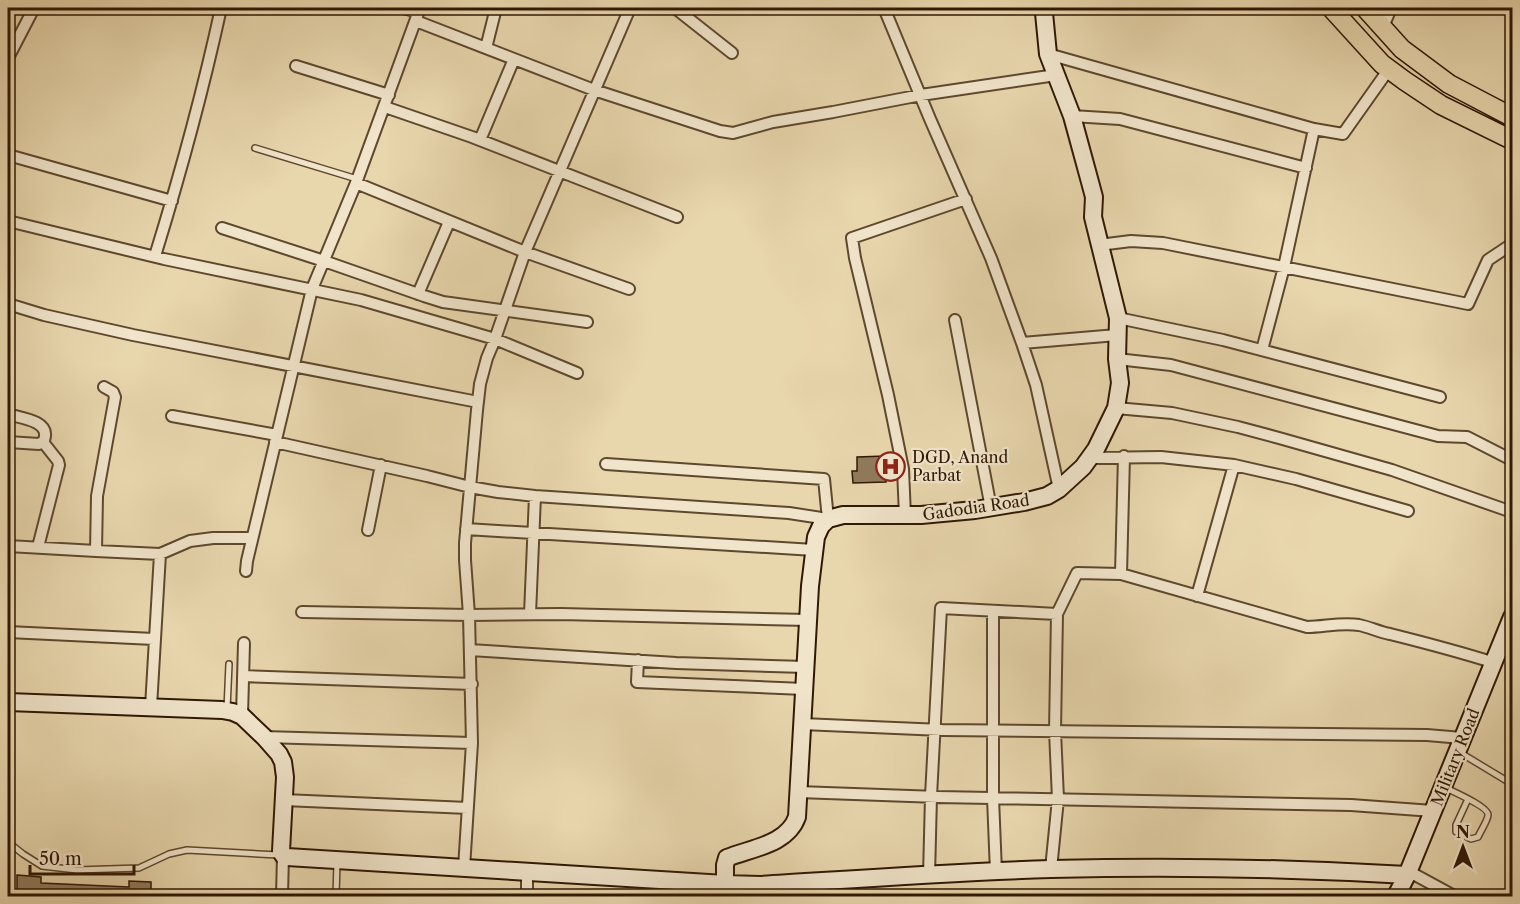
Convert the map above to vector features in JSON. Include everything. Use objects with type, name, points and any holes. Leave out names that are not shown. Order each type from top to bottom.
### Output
[{"type":"main road","points":[[1331,8],[1382,64],[1441,105],[1512,140]]},
{"type":"main road","points":[[1365,8],[1381,19],[1402,49],[1449,84],[1512,117]]},
{"type":"street","points":[[8,58],[34,8]]},
{"type":"street","points":[[155,256],[209,64],[221,8]]},
{"type":"street","points":[[486,48],[496,8]]},
{"type":"street","points":[[464,868],[472,742],[469,615],[465,560],[466,529],[480,384],[525,252],[630,8]]},
{"type":"street","points":[[675,8],[732,53]]},
{"type":"street","points":[[884,8],[991,258],[1022,343],[1036,385],[1059,489]]},
{"type":"street","name":"Gadodia Road","points":[[828,519],[843,515],[905,516],[991,508],[1047,496],[1078,473],[1090,458],[1116,408],[1120,382],[1117,326],[1093,217],[1094,197],[1072,116],[1048,54],[1042,8]]},
{"type":"street","points":[[1381,19],[1390,8]]},
{"type":"street","points":[[246,571],[312,289],[357,181],[418,14],[486,48],[594,90],[728,133],[772,122],[921,95],[1056,75]]},
{"type":"street","points":[[1048,54],[1314,129],[1343,134],[1389,69]]},
{"type":"street","points":[[480,140],[514,59]]},
{"type":"street","points":[[296,66],[389,94]]},
{"type":"street","points":[[385,106],[480,140],[677,218]]},
{"type":"street","points":[[1072,116],[1120,119],[1306,168]]},
{"type":"street","points":[[1262,350],[1284,267],[1314,129]]},
{"type":"street","points":[[8,155],[172,201]]},
{"type":"street","points":[[357,181],[449,222],[629,289]]},
{"type":"street","points":[[905,516],[903,469],[852,238],[966,199]]},
{"type":"street","points":[[8,221],[155,256],[361,300],[495,339],[578,373]]},
{"type":"street","points":[[418,294],[449,222]]},
{"type":"street","points":[[222,228],[443,302],[587,322]]},
{"type":"street","points":[[1099,245],[1131,241],[1163,243],[1468,304],[1488,260],[1512,244]]},
{"type":"street","points":[[8,304],[44,315],[133,335],[478,402]]},
{"type":"street","points":[[955,320],[991,508]]},
{"type":"street","points":[[1022,343],[1117,326],[1223,340],[1440,397]]},
{"type":"street","points":[[1117,359],[1171,365],[1438,436],[1467,437],[1512,460]]},
{"type":"street","points":[[96,551],[97,496],[115,397],[113,392],[104,387]]},
{"type":"street","points":[[1116,408],[1172,413],[1269,435],[1392,470],[1512,512]]},
{"type":"street","points":[[8,414],[40,424],[45,432],[43,442]]},
{"type":"street","points":[[171,416],[276,438],[498,492],[789,513],[828,519]]},
{"type":"street","points":[[8,442],[39,444],[43,442]]},
{"type":"street","points":[[38,548],[59,465],[43,442]]},
{"type":"street","points":[[1121,574],[1124,456]]},
{"type":"street","points":[[1090,458],[1161,457],[1234,465],[1296,479],[1408,512]]},
{"type":"street","points":[[606,464],[824,479],[828,519]]},
{"type":"street","points":[[368,530],[381,465]]},
{"type":"street","points":[[1197,596],[1234,465]]},
{"type":"street","points":[[530,614],[535,496]]},
{"type":"street","points":[[725,884],[727,858],[770,843],[782,836],[795,822],[798,811],[805,667],[814,550],[816,537],[821,526],[828,519]]},
{"type":"street","points":[[466,529],[814,550]]},
{"type":"street","points":[[8,546],[160,554],[190,541],[213,538],[252,538]]},
{"type":"street","points":[[151,707],[160,554]]},
{"type":"street","points":[[1051,869],[1058,799],[1055,731],[1057,614],[1077,573],[1121,574],[1307,627],[1359,625],[1495,663]]},
{"type":"street","points":[[929,876],[941,608],[1057,614]]},
{"type":"street","points":[[993,611],[993,798],[996,872]]},
{"type":"street","points":[[302,612],[808,620]]},
{"type":"street","name":"Military Road","points":[[1396,897],[1495,663],[1508,641],[1512,617]]},
{"type":"street","points":[[8,632],[154,639]]},
{"type":"street","points":[[235,713],[243,676],[244,643]]},
{"type":"street","points":[[470,650],[805,667]]},
{"type":"street","points":[[638,660],[637,682],[804,689]]},
{"type":"street","points":[[243,676],[471,684]]},
{"type":"street","points":[[8,702],[151,707],[235,713],[264,737],[283,762],[285,777],[281,851],[283,855],[282,897]]},
{"type":"street","points":[[802,724],[935,730],[1427,735],[1460,745]]},
{"type":"street","points":[[264,737],[472,742]]},
{"type":"street","points":[[798,792],[1351,806],[1433,811]]},
{"type":"street","points":[[284,800],[468,808]]},
{"type":"street","points":[[283,855],[760,885],[1051,869],[1325,870],[1408,873],[1454,897]]},
{"type":"street","points":[[527,872],[527,897]]},
{"type":"lane","points":[[393,8],[418,14]]},
{"type":"lane","points":[[255,148],[357,181]]},
{"type":"lane","points":[[229,664],[235,713]]},
{"type":"lane","points":[[1460,745],[1512,784]]},
{"type":"lane","points":[[1443,787],[1485,808],[1488,811],[1478,837],[1471,839],[1456,832],[1455,829],[1468,800]]},
{"type":"lane","points":[[8,842],[42,866],[77,870],[139,868],[170,854],[187,850],[283,855]]},
{"type":"lane","points":[[336,897],[337,860]]},
{"type":"building","points":[[885,456],[886,482],[853,483],[852,471],[857,471],[857,457]]},
{"type":"building","points":[[17,875],[41,877],[41,883],[129,887],[129,881],[151,882],[151,897],[17,897]]},
{"type":"place","name":"DGD, Anand Parbat","points":[[891,466]]}]
